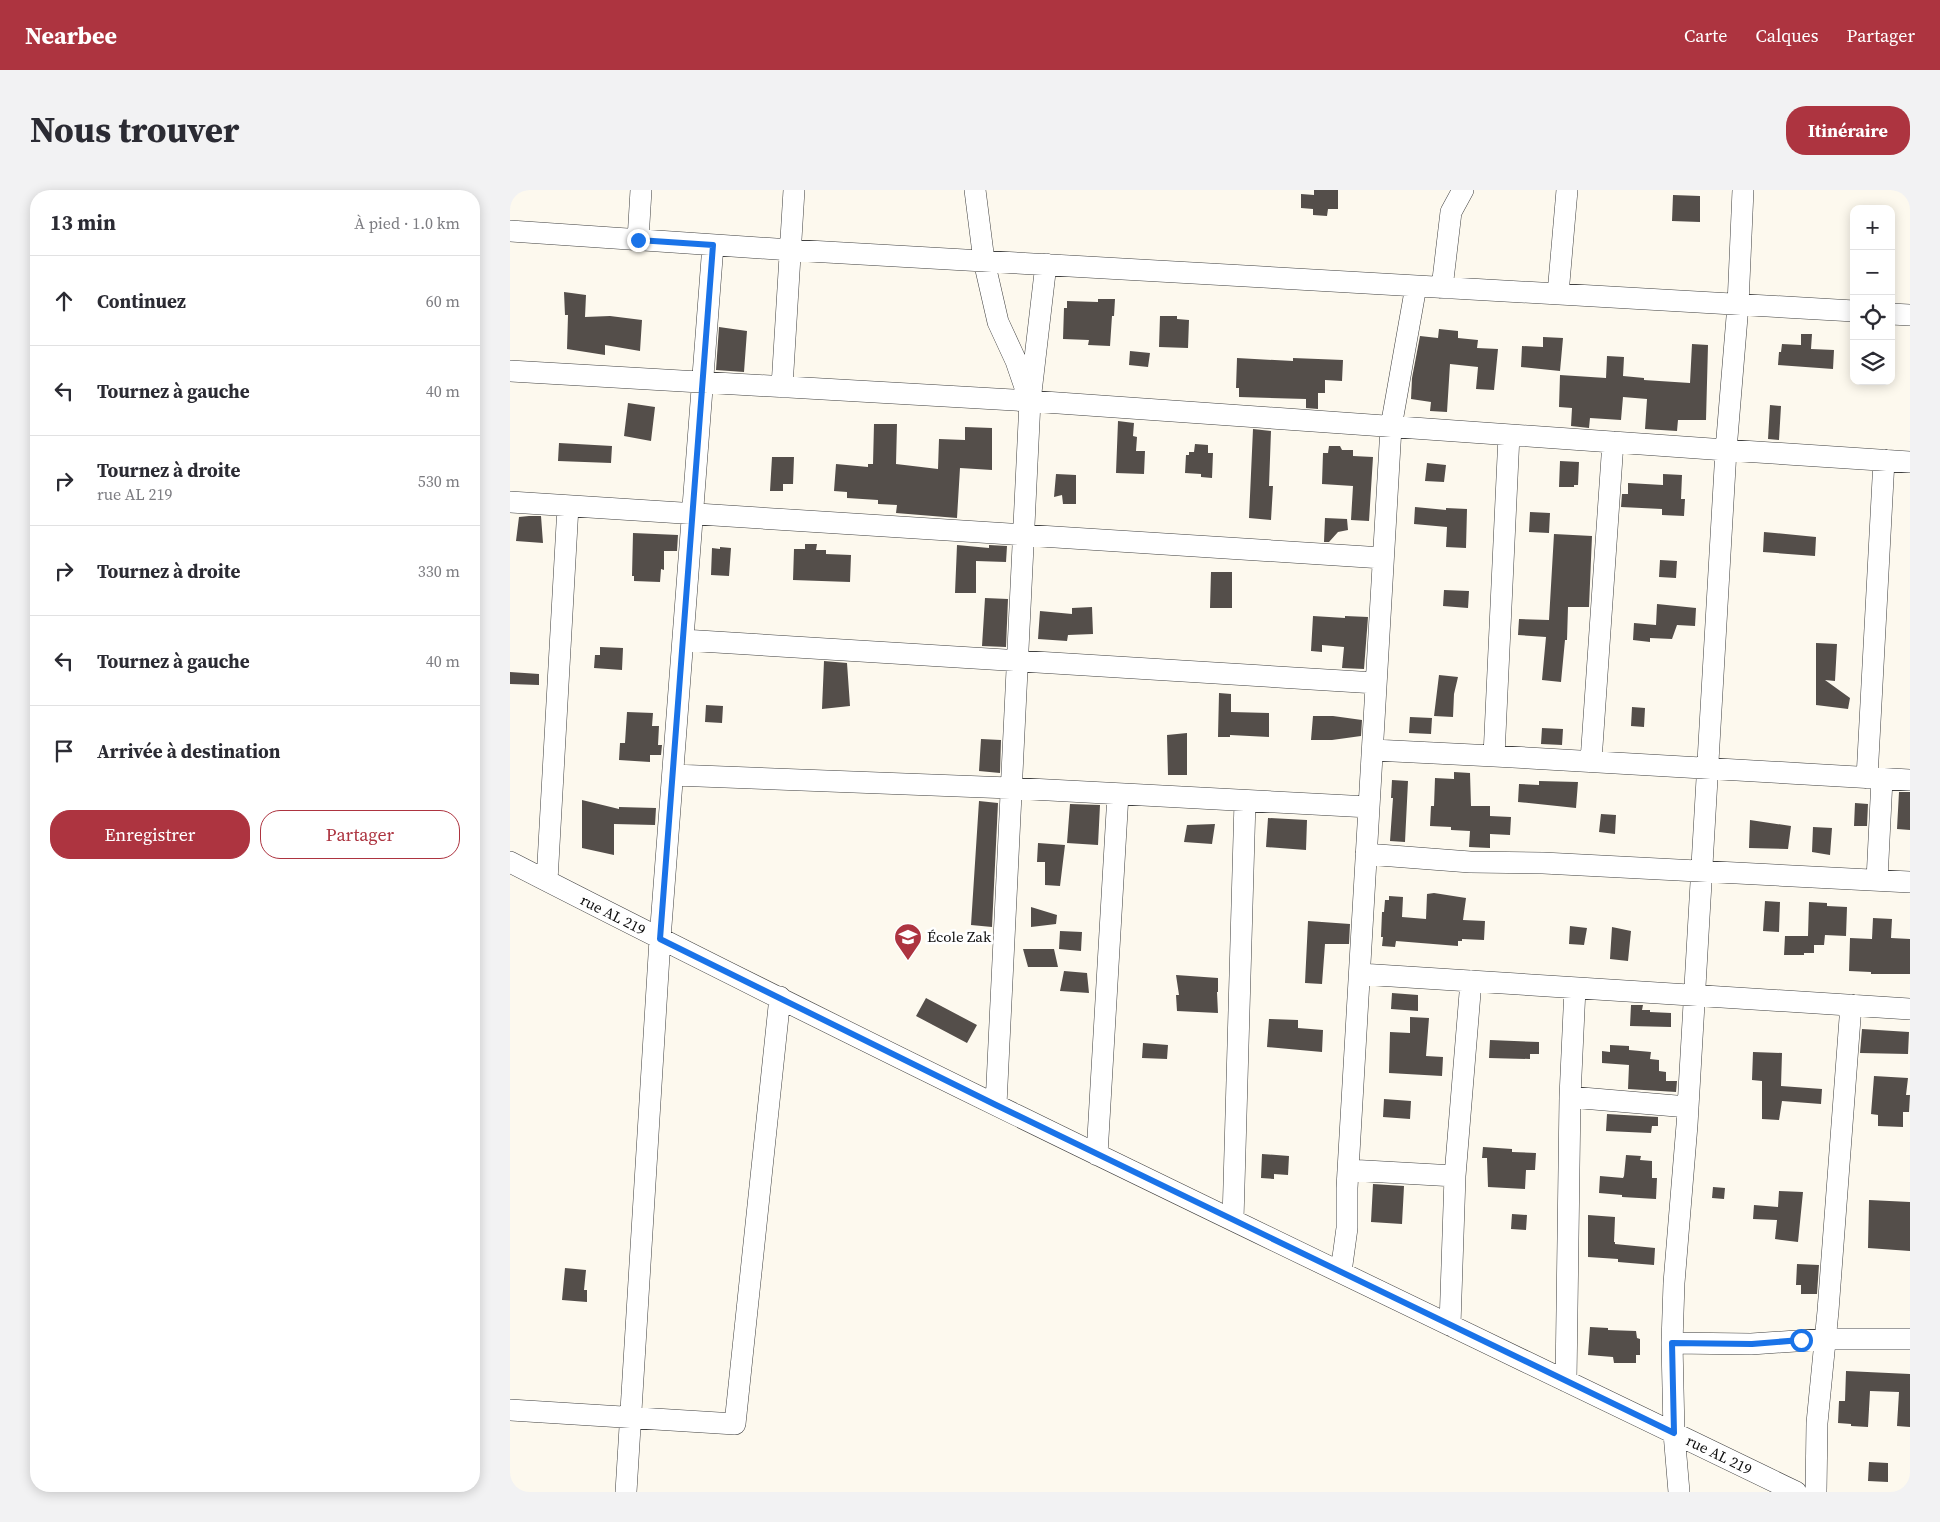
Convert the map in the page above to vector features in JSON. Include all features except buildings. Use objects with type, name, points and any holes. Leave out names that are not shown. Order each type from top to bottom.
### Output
[{"type":"street","points":[[638,240],[641,190]]},
{"type":"street","points":[[782,387],[794,190]]},
{"type":"street","points":[[975,190],[984,261],[998,322],[1016,361],[1030,401]]},
{"type":"street","points":[[1442,288],[1451,212],[1463,190]]},
{"type":"street","points":[[1558,294],[1567,190]]},
{"type":"street","points":[[1679,1492],[1674,1433],[1672,1343],[1674,1283],[1688,1108],[1726,450],[1738,305],[1743,190]]},
{"type":"street","points":[[510,231],[791,250],[1850,312]]},
{"type":"street","points":[[626,1492],[660,939],[713,245]]},
{"type":"street","points":[[996,1105],[1030,401],[1046,264]]},
{"type":"street","points":[[1341,1272],[1347,1228],[1348,1170],[1391,426],[1416,286]]},
{"type":"street","points":[[1895,314],[1910,315]]},
{"type":"street","points":[[510,371],[1030,401],[1910,462]]},
{"type":"street","points":[[1494,756],[1509,435]]},
{"type":"street","points":[[1591,761],[1613,442]]},
{"type":"street","points":[[1877,880],[1875,778],[1884,460]]},
{"type":"street","points":[[510,502],[1383,558]]},
{"type":"street","points":[[547,881],[568,506]]},
{"type":"street","points":[[683,640],[1376,683]]},
{"type":"street","points":[[1373,750],[1910,780]]},
{"type":"street","points":[[673,775],[1010,788],[1369,807]]},
{"type":"street","points":[[1097,1154],[1118,794]]},
{"type":"street","points":[[1233,1220],[1245,801]]},
{"type":"street","points":[[1366,854],[1470,862],[1543,863],[1910,882]]},
{"type":"street","name":"rue AL 219","points":[[510,868],[547,881],[996,1105],[1796,1492]]},
{"type":"street","points":[[1360,974],[1910,1009]]},
{"type":"street","points":[[1450,1325],[1455,1176],[1471,981]]},
{"type":"street","points":[[1566,1381],[1570,1097],[1575,988]]},
{"type":"street","points":[[510,1410],[735,1424],[780,997]]},
{"type":"street","points":[[1816,1492],[1817,1423],[1826,1339],[1851,1005]]},
{"type":"street","points":[[1570,1097],[1688,1108]]},
{"type":"street","points":[[1348,1170],[1455,1176]]},
{"type":"street","points":[[1672,1343],[1752,1344],[1826,1339],[1910,1339]]},
{"type":"place","name":"École Zak","points":[[908,961]]},
{"type":"route","points":[[638,240],[713,245],[660,939],[996,1105],[1674,1433],[1672,1343],[1752,1344],[1801,1340]]}]
